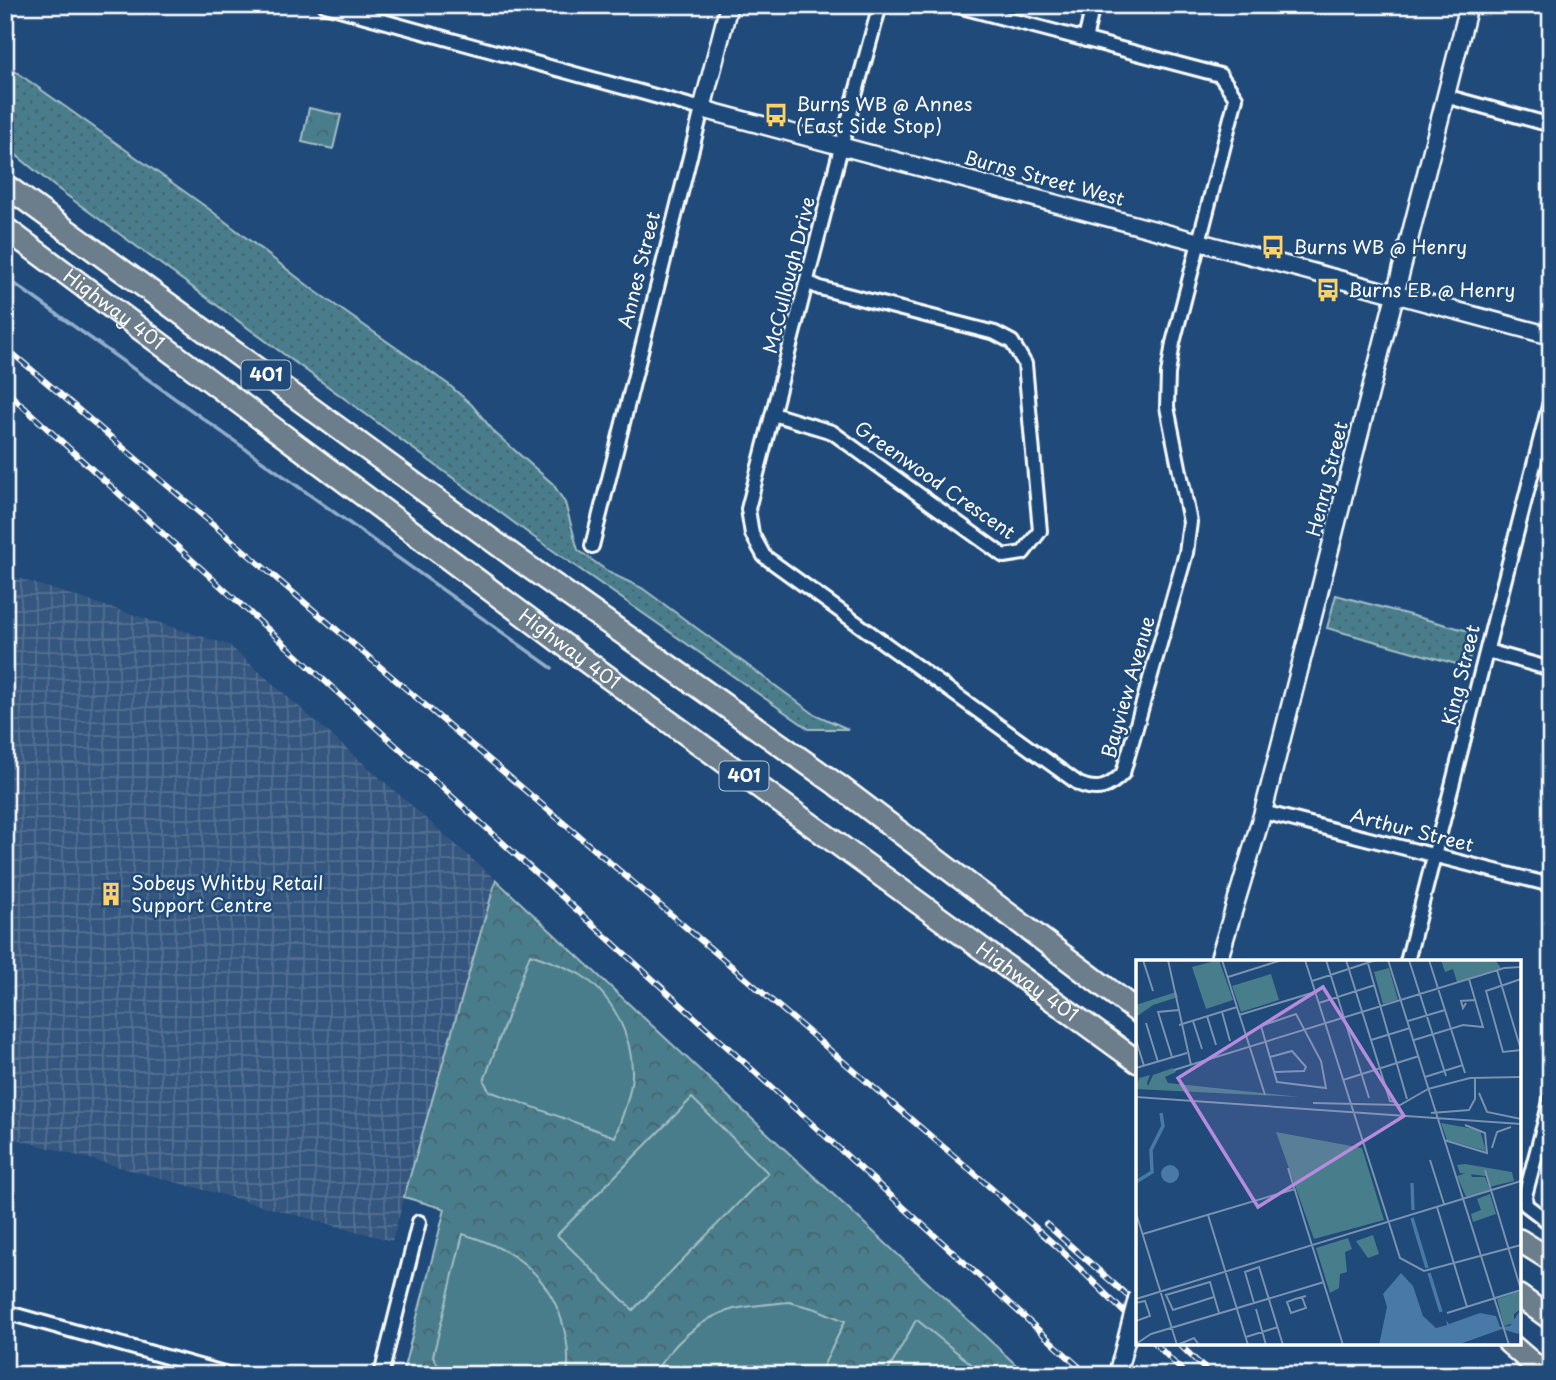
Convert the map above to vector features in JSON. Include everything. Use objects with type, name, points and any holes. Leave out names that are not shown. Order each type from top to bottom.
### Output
[{"type":"highway","name":"Highway 401","points":[[5,185],[515,557],[836,784],[1136,1010]]},
{"type":"highway","name":"Highway 401","points":[[5,229],[587,662],[1136,1061]]},
{"type":"highway","points":[[836,784],[1136,994]]},
{"type":"highway","points":[[1521,1241],[1551,1260]]},
{"type":"highway","points":[[1521,1297],[1551,1319]]},
{"type":"highway","points":[[1513,1345],[1546,1375]]},
{"type":"highway","points":[[1514,1345],[1551,1370]]},
{"type":"main road","name":"Annes Street","points":[[702,109],[729,5]]},
{"type":"main road","name":"Henry Street","points":[[1219,960],[1263,812],[1469,5]]},
{"type":"main road","name":"Burns Street West","points":[[702,109],[1551,337]]},
{"type":"main road","points":[[1117,1375],[1136,1303]]},
{"type":"street","name":"Burns Street West","points":[[325,5],[702,109]]},
{"type":"street","name":"McCullough Drive","points":[[773,414],[880,5]]},
{"type":"street","name":"Bayview Avenue","points":[[773,414],[748,509],[752,534],[764,556],[1079,784],[1090,789],[1112,785],[1123,773],[1186,552],[1190,522],[1167,408],[1168,374],[1236,98],[1220,75],[954,5]]},
{"type":"street","points":[[1085,40],[1093,5]]},
{"type":"street","points":[[1445,96],[1551,125]]},
{"type":"street","name":"Annes Street","points":[[592,546],[702,109]]},
{"type":"street","name":"Greenwood Crescent","points":[[773,414],[832,432],[1004,556],[1023,553],[1040,531],[1025,363],[1012,342],[995,333],[820,288],[807,282]]},
{"type":"street","name":"King Street","points":[[1408,960],[1551,398]]},
{"type":"street","points":[[1487,651],[1551,669]]},
{"type":"street","name":"Arthur Street","points":[[1263,812],[1551,885]]},
{"type":"street","points":[[1551,1098],[1525,1196],[1526,1206],[1551,1224]]},
{"type":"street","points":[[381,1375],[419,1222]]},
{"type":"street","points":[[5,1312],[232,1375]]},
{"type":"shaded area","points":[[5,574],[229,645],[496,880],[392,1241],[5,1136]]},
{"type":"green space","points":[[5,64],[209,209],[315,291],[448,384],[472,405],[495,433],[553,484],[565,503],[578,550],[610,573],[642,588],[814,714],[848,729],[809,729],[535,538],[54,186],[5,146]]},
{"type":"green space","points":[[309,108],[341,115],[333,149],[302,142]]},
{"type":"green space","points":[[1336,595],[1476,633],[1467,667],[1327,628]]},
{"type":"green space","points":[[496,880],[1027,1375],[402,1375],[445,1209],[404,1197]]},
{"type":"green space","points":[[530,954],[562,966],[592,983],[611,1005],[618,1018],[629,1046],[632,1074],[628,1098],[615,1137],[489,1091],[484,1081]]},
{"type":"green space","points":[[692,1098],[768,1173],[633,1310],[557,1235]]},
{"type":"green space","points":[[463,1234],[511,1254],[547,1288],[565,1334],[567,1375],[474,1375],[440,1368],[433,1356]]},
{"type":"green space","points":[[789,1302],[845,1321],[819,1375],[653,1375],[678,1343],[698,1326],[721,1313]]},
{"type":"green space","points":[[917,1320],[985,1375],[886,1375]]},
{"type":"waterway","points":[[5,277],[552,668]]},
{"type":"railway","points":[[5,347],[974,1173],[1064,1253],[1136,1324]]},
{"type":"railway","points":[[5,390],[1088,1375]]},
{"type":"railway","points":[[1046,1224],[1136,1303]]},
{"type":"railway","points":[[1157,1345],[1186,1375]]},
{"type":"railway","points":[[1180,1345],[1211,1375]]},
{"type":"place","name":"Burns WB @ Annes (East Side Stop)","points":[[776,115]]},
{"type":"place","name":"Burns WB @ Henry","points":[[1273,247]]},
{"type":"place","name":"Burns EB @ Henry","points":[[1328,290]]},
{"type":"place","name":"Sobeys Whitby Retail Support Centre","points":[[111,894]]}]
